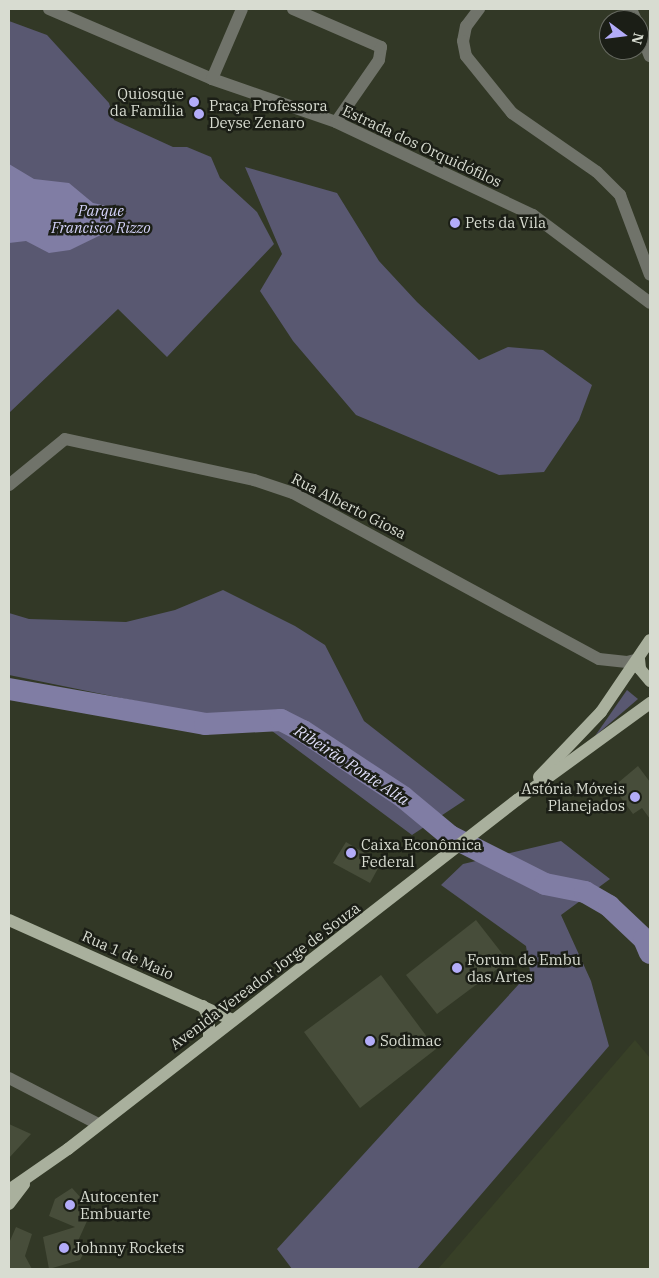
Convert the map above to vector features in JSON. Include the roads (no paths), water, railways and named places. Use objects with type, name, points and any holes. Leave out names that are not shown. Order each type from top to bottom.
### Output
[{"type":"main road","name":"Avenida Vereador Jorge de Souza","points":[[517,800],[600,712],[639,659],[650,640]]},
{"type":"main road","points":[[639,659],[640,669],[650,680]]},
{"type":"main road","name":"Avenida Vereador Jorge de Souza","points":[[9,1190],[98,1124],[517,800],[650,703]]},
{"type":"main road","name":"Rua 1 de Maio","points":[[9,920],[233,1020]]},
{"type":"main road","points":[[203,1006],[209,1018],[209,1038]]},
{"type":"main road","name":"Avenida Vereador Jorge de Souza","points":[[9,1204],[30,1176]]},
{"type":"street","name":"Estrada dos Orquidófilos","points":[[49,9],[212,79],[336,122],[533,216],[650,303]]},
{"type":"street","points":[[212,79],[242,9]]},
{"type":"street","points":[[293,9],[381,47],[379,60],[336,122]]},
{"type":"street","points":[[479,9],[466,26],[463,41],[466,56],[512,114],[597,172],[620,196],[650,275]]},
{"type":"street","name":"Rua Alberto Giosa","points":[[9,485],[65,439],[254,480],[308,501],[599,659],[627,662],[639,659]]},
{"type":"street","points":[[9,1078],[98,1124]]},
{"type":"waterway","name":"Ribeirão Ponte Alta","points":[[9,689],[205,724],[281,720],[303,731],[403,797],[450,836],[545,884],[585,892],[609,906],[644,939],[650,953]]},
{"type":"place","name":"Quiosque da Família","points":[[194,102]]},
{"type":"place","name":"Praça Professora Deyse Zenaro","points":[[199,114]]},
{"type":"place","name":"Pets da Vila","points":[[455,223]]},
{"type":"place","name":"Astória Móveis Planejados","points":[[635,797]]},
{"type":"place","name":"Caixa Econômica Federal","points":[[351,853]]},
{"type":"place","name":"Forum de Embu das Artes","points":[[457,968]]},
{"type":"place","name":"Sodimac","points":[[370,1041]]},
{"type":"place","name":"Autocenter Embuarte","points":[[70,1205]]},
{"type":"place","name":"Johnny Rockets","points":[[64,1248]]},
{"type":"park label","name":"Parque Francisco Rizzo","points":[[101,218]]}]
